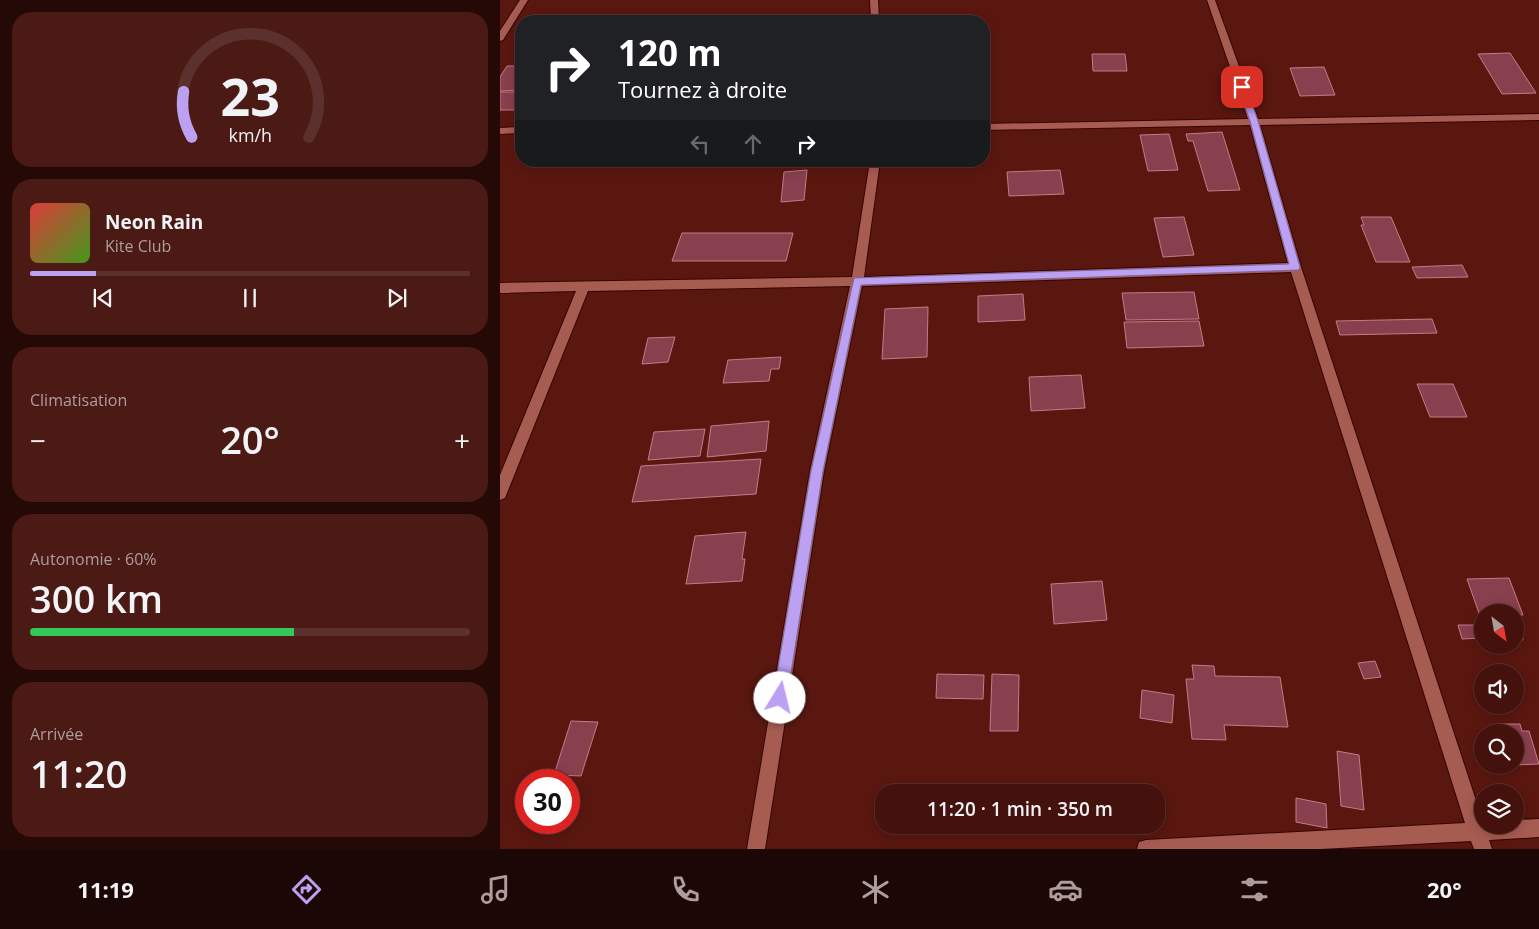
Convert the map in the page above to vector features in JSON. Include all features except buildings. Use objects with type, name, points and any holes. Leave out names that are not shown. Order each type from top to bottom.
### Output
[{"type":"street","points":[[500,38],[524,0]]},
{"type":"street","points":[[874,0],[875,15]]},
{"type":"street","points":[[1211,0],[1254,121],[1295,267],[1480,840]]},
{"type":"street","points":[[990,127],[1539,117]]},
{"type":"street","points":[[500,130],[515,130]]},
{"type":"street","points":[[756,849],[817,471],[857,281],[874,167]]},
{"type":"street","points":[[500,288],[857,281],[1295,267]]},
{"type":"street","points":[[500,492],[584,287]]},
{"type":"street","points":[[1146,849],[1480,840],[1539,828]]},
{"type":"route","points":[[780,698],[817,471],[857,281],[1295,267],[1254,121],[1242,87]]}]
